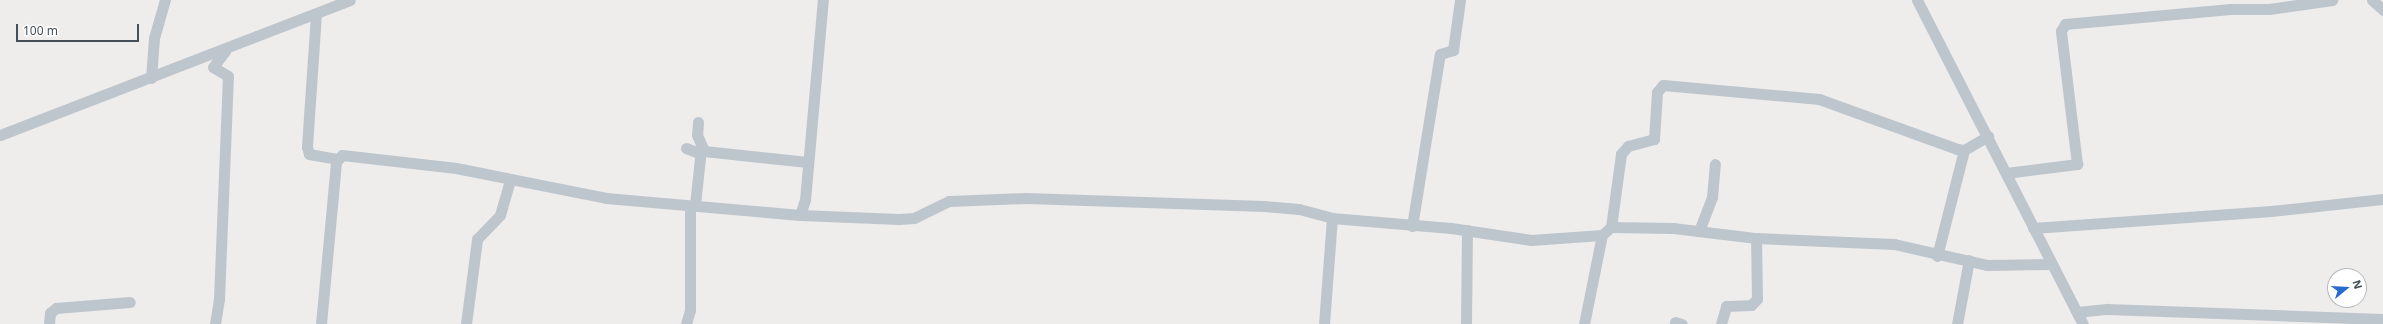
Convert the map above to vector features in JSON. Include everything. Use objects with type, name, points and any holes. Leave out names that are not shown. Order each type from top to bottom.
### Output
[{"type":"street","points":[[151,78],[154,38],[165,0]]},
{"type":"street","points":[[0,135],[350,0]]},
{"type":"street","points":[[800,215],[805,200],[807,162],[823,0]]},
{"type":"street","points":[[1412,226],[1440,54],[1453,50],[1460,0]]},
{"type":"street","points":[[1917,0],[1988,136],[2050,264],[2083,324]]},
{"type":"street","points":[[2006,173],[2077,164],[2061,31],[2065,24],[2230,9],[2269,9],[2332,0]]},
{"type":"street","points":[[2372,0],[2383,10]]},
{"type":"street","points":[[316,14],[317,32],[307,147],[309,154],[337,159],[344,155],[411,162],[510,179],[606,198],[800,215],[899,219],[914,218],[949,201],[1026,198],[1264,206],[1299,209],[1332,218],[1467,230],[1531,240],[1602,235]]},
{"type":"street","points":[[214,324],[219,299],[228,76],[213,67],[226,49]]},
{"type":"street","points":[[1584,324],[1602,235],[1611,227],[1621,154],[1628,146],[1654,139],[1657,92],[1663,85],[1819,99],[1964,150]]},
{"type":"street","points":[[698,122],[697,135],[704,151],[807,162]]},
{"type":"street","points":[[1937,256],[1964,150],[1988,136]]},
{"type":"street","points":[[686,148],[699,153],[700,158],[693,205],[690,310],[686,324]]},
{"type":"street","points":[[321,324],[337,159]]},
{"type":"street","points":[[1699,231],[1712,197],[1715,164]]},
{"type":"street","points":[[466,324],[476,239],[500,215],[510,179]]},
{"type":"street","points":[[2033,228],[2271,211],[2383,198]]},
{"type":"street","points":[[1324,324],[1332,218]]},
{"type":"street","points":[[1611,227],[1699,231],[1756,238],[1894,244],[1937,256],[1969,260],[1987,265],[2050,264]]},
{"type":"street","points":[[1466,324],[1467,230]]},
{"type":"street","points":[[1721,324],[1726,306],[1756,303],[1756,238]]},
{"type":"street","points":[[1957,324],[1969,260]]},
{"type":"street","points":[[49,324],[50,313],[56,308],[130,302]]},
{"type":"street","points":[[2077,312],[2107,309],[2383,319]]}]
